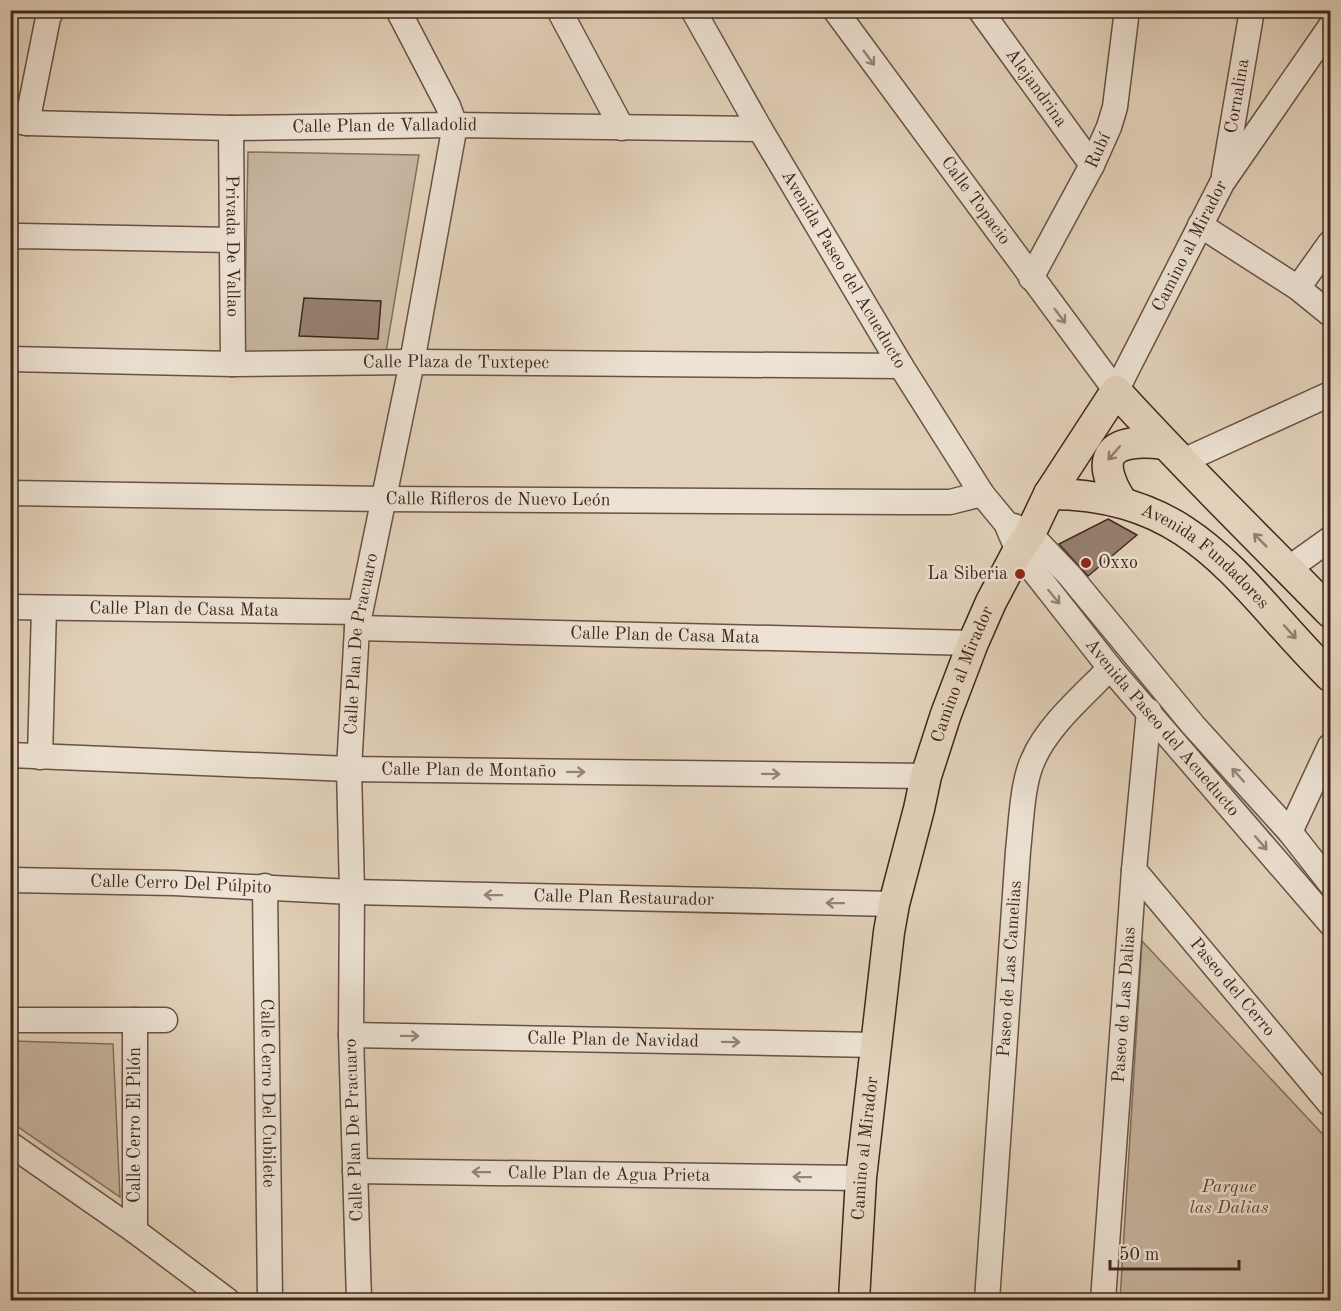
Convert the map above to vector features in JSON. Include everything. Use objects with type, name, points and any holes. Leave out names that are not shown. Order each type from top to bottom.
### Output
[{"type":"main road","points":[[1116,391],[1330,612]]},
{"type":"main road","name":"Camino al Mirador","points":[[854,1300],[861,1178],[894,904],[926,776],[946,714],[973,643],[1018,536],[1049,494],[1116,391]]},
{"type":"main road","points":[[1122,502],[1108,476],[1110,456],[1120,446],[1150,442],[1174,452]]},
{"type":"main road","name":"Avenida Fundadores","points":[[1049,494],[1077,495],[1122,502],[1169,521],[1207,547],[1257,594],[1330,676]]},
{"type":"street","points":[[19,122],[51,10]]},
{"type":"street","points":[[398,10],[455,124]]},
{"type":"street","points":[[559,10],[622,128]]},
{"type":"street","name":"Avenida Paseo del Acueducto","points":[[693,10],[760,129],[901,366],[982,494],[1018,536],[1110,668],[1330,923]]},
{"type":"street","name":"Calle Topacio","points":[[835,10],[1116,391]]},
{"type":"street","name":"Alejandrina","points":[[980,10],[1092,165]]},
{"type":"street","name":"Cornalina","points":[[1222,183],[1252,10]]},
{"type":"street","name":"Rubí","points":[[1031,278],[1092,165],[1115,107],[1125,12]]},
{"type":"street","name":"Camino al Mirador","points":[[1116,391],[1222,183],[1330,27]]},
{"type":"street","name":"Calle Plan de Valladolid","points":[[19,122],[231,128],[455,124],[760,129]]},
{"type":"street","name":"Calle Plan De Pracuaro","points":[[359,1300],[351,1035],[352,892],[349,769],[358,620],[412,362],[455,124]]},
{"type":"street","name":"Privada De Vallao","points":[[231,128],[233,364]]},
{"type":"street","points":[[1200,225],[1298,288],[1330,314]]},
{"type":"street","points":[[10,237],[232,240]]},
{"type":"street","points":[[1298,288],[1330,243]]},
{"type":"street","name":"Calle Plaza de Tuxtepec","points":[[10,359],[233,364],[412,362],[901,366]]},
{"type":"street","points":[[1174,452],[1330,394]]},
{"type":"street","name":"Calle Rifleros de Nuevo León","points":[[10,493],[382,499],[950,502],[982,494]]},
{"type":"street","name":"Avenida Paseo del Acueducto","points":[[1018,536],[1071,576],[1193,725],[1290,832],[1330,883]]},
{"type":"street","points":[[1288,569],[1330,539]]},
{"type":"street","name":"Calle Plan de Casa Mata","points":[[10,607],[973,643]]},
{"type":"street","points":[[40,757],[44,608]]},
{"type":"street","name":"Paseo de Las Camelias","points":[[987,1300],[1018,851],[1032,760],[1043,741],[1062,718],[1110,668]]},
{"type":"street","name":"Paseo de Las Dalias","points":[[1103,1300],[1134,870],[1149,711]]},
{"type":"street","points":[[1174,743],[1193,725]]},
{"type":"street","points":[[1290,832],[1330,746]]},
{"type":"street","name":"Calle Plan de Montaño","points":[[10,755],[349,769],[926,776]]},
{"type":"street","name":"Paseo del Cerro","points":[[1134,870],[1330,1104]]},
{"type":"street","name":"Calle Cerro Del Púlpito","points":[[10,880],[265,886],[352,892]]},
{"type":"street","name":"Calle Cerro Del Cubilete","points":[[265,886],[270,1300]]},
{"type":"street","name":"Calle Plan Restaurador","points":[[352,892],[894,904]]},
{"type":"street","points":[[10,1020],[165,1020]]},
{"type":"street","name":"Calle Cerro El Pilón","points":[[135,1020],[135,1231]]},
{"type":"street","name":"Calle Plan de Navidad","points":[[351,1035],[876,1045]]},
{"type":"street","points":[[10,1144],[135,1231],[227,1300]]},
{"type":"street","name":"Calle Plan de Agua Prieta","points":[[355,1170],[861,1178]]},
{"type":"green space","points":[[248,152],[419,155],[385,358],[244,356]]},
{"type":"green space","name":"Parque las Dalias","points":[[1142,941],[1330,1142],[1330,1300],[1120,1300]]},
{"type":"green space","points":[[11,1041],[113,1044],[120,1197],[11,1122]]},
{"type":"building","points":[[304,298],[381,301],[378,339],[299,336]]},
{"type":"building","name":"Oxxo","points":[[1108,519],[1137,535],[1088,576],[1059,544]]},
{"type":"place","name":"Oxxo","points":[[1086,563]]},
{"type":"place","name":"La Siberia","points":[[1020,574]]}]
